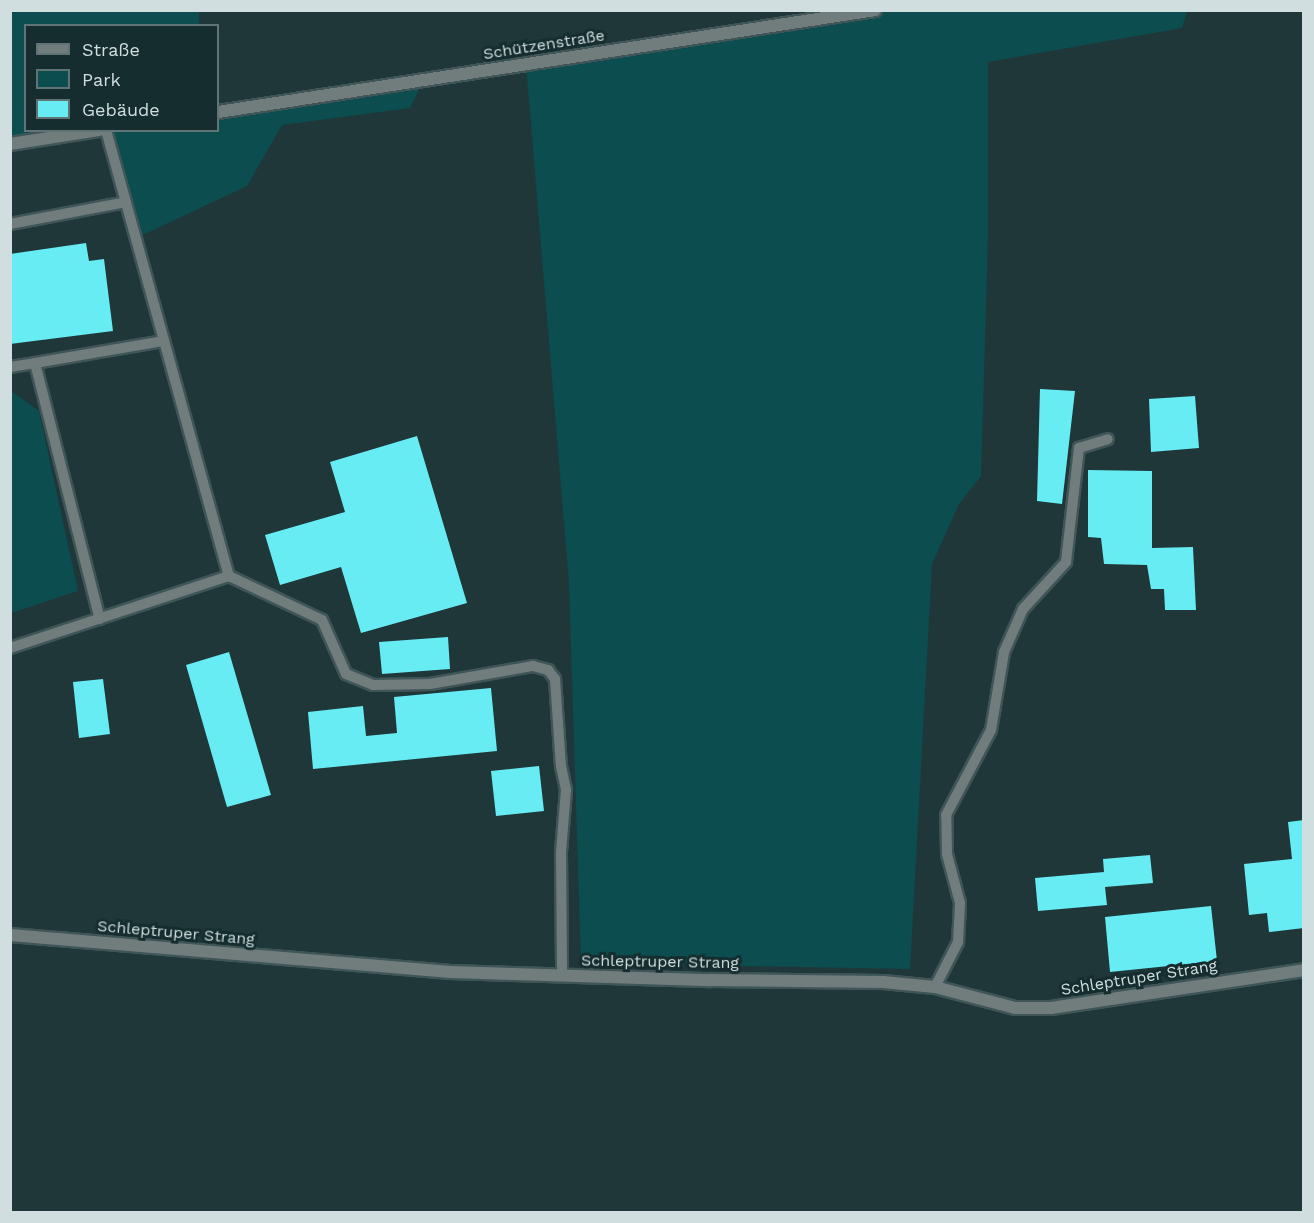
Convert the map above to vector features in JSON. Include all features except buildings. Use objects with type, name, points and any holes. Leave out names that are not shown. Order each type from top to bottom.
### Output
[{"type":"street","name":"Schützenstraße","points":[[219,112],[875,10]]},
{"type":"street","points":[[10,144],[86,132]]},
{"type":"street","name":"Schleptruper Strang","points":[[10,935],[381,967],[562,976],[883,982],[935,987],[1016,1008],[1051,1008],[1304,970]]},
{"type":"lane","points":[[107,132],[229,576]]},
{"type":"lane","points":[[10,224],[126,202]]},
{"type":"lane","points":[[10,368],[164,341]]},
{"type":"lane","points":[[35,363],[100,619]]},
{"type":"lane","points":[[935,987],[958,942],[960,903],[957,884],[947,854],[946,815],[991,730],[1004,652],[1023,609],[1066,562],[1079,448],[1108,439]]},
{"type":"lane","points":[[10,648],[229,576],[322,620],[346,674],[373,685],[430,684],[533,666],[548,670],[555,679],[561,766],[566,790],[561,852],[562,976]]},
{"type":"green space","points":[[11,11],[199,11],[199,24],[24,24],[24,132],[92,132],[11,144]]},
{"type":"green space","points":[[875,11],[1187,11],[1182,28],[988,62],[988,238],[981,476],[959,504],[932,564],[910,969],[581,963],[569,582],[526,64]]},
{"type":"green space","points":[[424,80],[410,108],[282,125],[247,186],[136,238],[106,132],[219,132],[219,112]]},
{"type":"green space","points":[[11,391],[39,411],[78,591],[11,613]]}]
